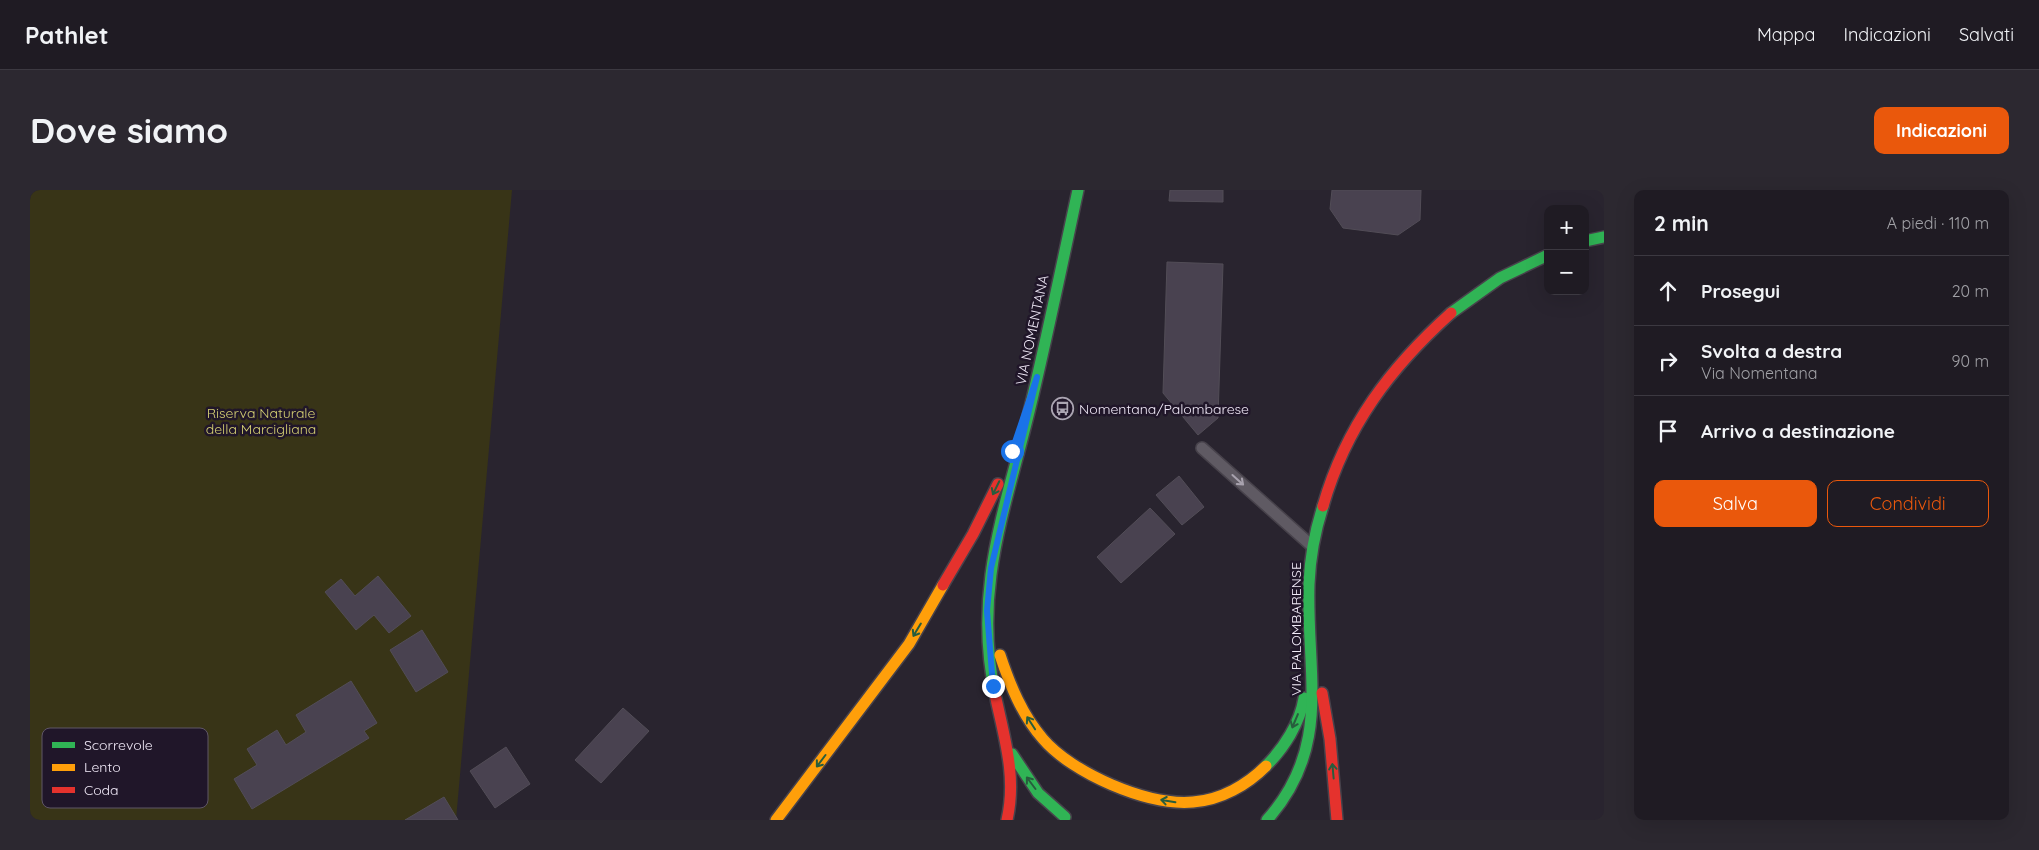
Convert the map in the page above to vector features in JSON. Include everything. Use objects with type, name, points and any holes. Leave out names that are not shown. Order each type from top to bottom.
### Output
[{"type":"street","name":"VIA NOMENTANA","points":[[1007,820],[1013,796],[1013,781],[1007,741],[993,686],[987,611],[991,568],[998,530],[1037,377],[1078,190]]},
{"type":"street","points":[[1589,240],[1604,237]]},
{"type":"street","name":"VIA PALOMBARENSE","points":[[1267,820],[1295,783],[1304,761],[1309,735],[1312,704],[1309,583],[1312,546],[1319,511],[1331,475],[1351,435],[1388,376],[1438,323],[1470,298],[1503,276],[1544,257]]},
{"type":"street","points":[[776,820],[916,633],[973,534],[998,484],[1018,436],[1037,377]]},
{"type":"street","points":[[987,611],[1005,669],[1020,704],[1031,725],[1048,745],[1082,772],[1103,782],[1158,799],[1178,802],[1213,798],[1242,786],[1259,774],[1273,760],[1285,742],[1304,701],[1309,621]]},
{"type":"street","points":[[1309,621],[1330,739],[1337,820]]},
{"type":"street","name":"VIA NOMENTANA","points":[[1007,741],[1015,760],[1038,793],[1065,817]]},
{"type":"street","points":[[1046,819],[1065,817],[1080,819]]},
{"type":"lane","points":[[1202,448],[1312,546]]},
{"type":"green space","name":"Riserva Naturale della Marcigliana","points":[[30,190],[512,190],[456,820],[30,820]]},
{"type":"building","points":[[1170,190],[1223,190],[1223,202],[1169,201]]},
{"type":"building","points":[[1332,190],[1421,190],[1420,220],[1398,235],[1343,228],[1330,209]]},
{"type":"building","points":[[1167,262],[1223,264],[1218,418],[1198,435],[1163,393]]},
{"type":"building","points":[[1179,476],[1204,507],[1182,525],[1156,495]]},
{"type":"building","points":[[1150,508],[1175,534],[1121,583],[1097,557]]},
{"type":"building","points":[[378,576],[411,616],[389,633],[374,615],[356,630],[325,592],[341,579],[355,596]]},
{"type":"building","points":[[422,630],[448,672],[416,692],[390,650]]},
{"type":"building","points":[[351,681],[377,723],[364,731],[369,738],[252,809],[234,779],[257,765],[247,749],[277,730],[286,745],[306,732],[296,715]]},
{"type":"building","points":[[623,708],[649,731],[601,783],[575,760]]},
{"type":"building","points":[[506,747],[530,784],[495,808],[470,771]]},
{"type":"building","points":[[444,797],[458,820],[405,820]]},
{"type":"traffic: fast","points":[[995,694],[989,656],[988,620],[990,585],[995,551],[1036,384],[1078,190]]},
{"type":"traffic: fast","points":[[1589,240],[1604,237]]},
{"type":"traffic: fast","points":[[1451,313],[1500,278],[1544,257]]},
{"type":"traffic: fast","points":[[1267,820],[1288,792],[1301,764],[1309,736],[1312,708],[1309,584],[1313,545],[1323,506]]},
{"type":"traffic: fast","points":[[1266,766],[1290,735],[1299,717],[1304,698]]},
{"type":"traffic: fast","points":[[1012,754],[1038,793],[1065,817]]},
{"type":"traffic: slow","points":[[776,820],[909,644],[943,585]]},
{"type":"traffic: slow","points":[[1000,655],[1017,699],[1043,739],[1072,764],[1112,785],[1154,799],[1175,802],[1203,801],[1233,790],[1251,779],[1266,766]]},
{"type":"traffic: jam","points":[[1323,506],[1344,450],[1373,400],[1408,355],[1451,313]]},
{"type":"traffic: jam","points":[[943,585],[973,534],[998,484]]},
{"type":"traffic: jam","points":[[1322,693],[1330,739],[1337,820]]},
{"type":"traffic: jam","points":[[995,694],[1010,772],[1011,788],[1007,820]]},
{"type":"place","name":"Nomentana/Palombarese","points":[[1063,409]]},
{"type":"route","points":[[993,686],[989,651],[988,587],[998,530],[1037,377],[1024,421],[1012,451]]}]
